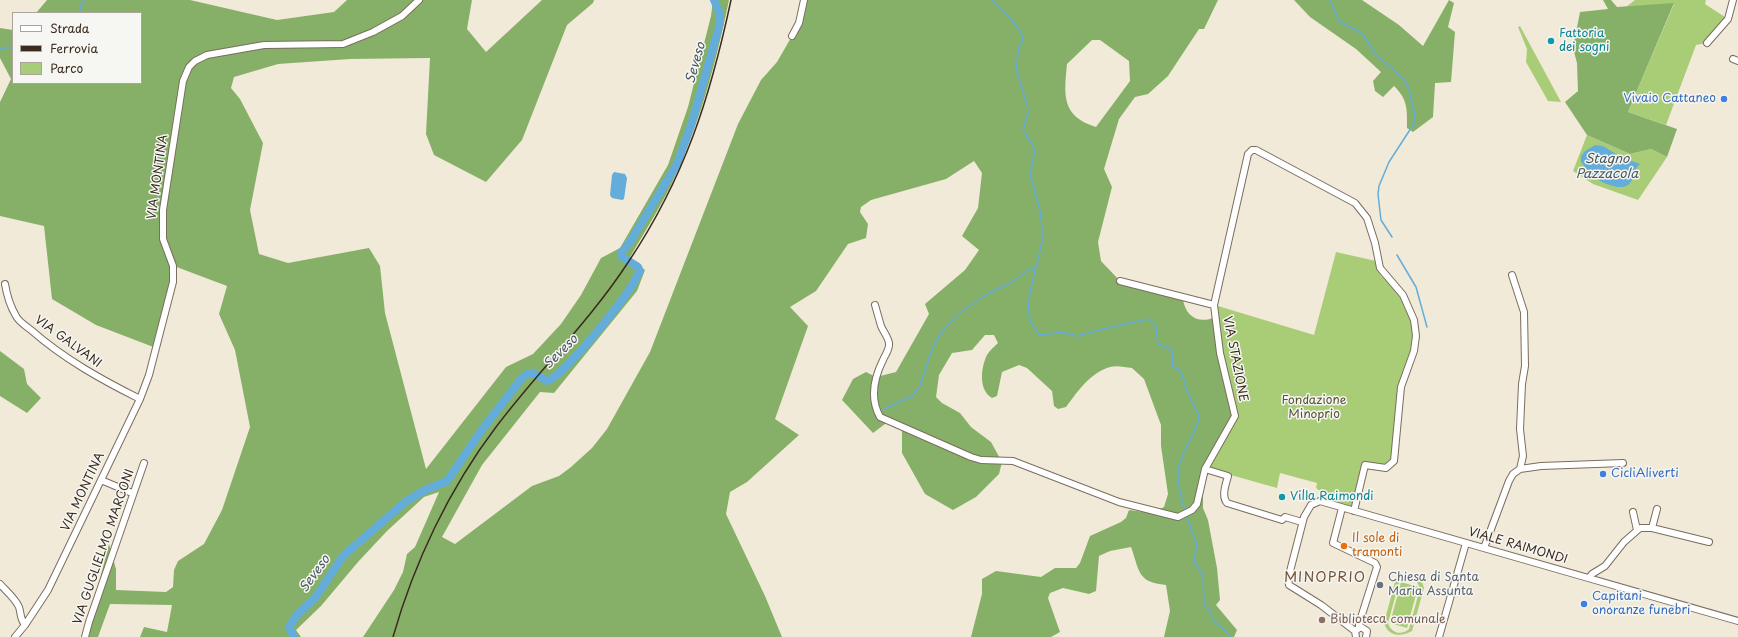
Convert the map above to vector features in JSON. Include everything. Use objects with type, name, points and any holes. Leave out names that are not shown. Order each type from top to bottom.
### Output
[{"type":"street","name":"VIA MONTINA","points":[[15,637],[25,625],[48,590],[140,399],[149,375],[173,282],[174,266],[163,239],[163,210],[183,81],[189,67],[195,61],[207,54],[250,47],[281,44],[343,44],[373,32],[402,16],[418,0]]},
{"type":"street","points":[[792,36],[799,23],[804,0]]},
{"type":"street","points":[[1707,43],[1728,19],[1733,0]]},
{"type":"street","points":[[1214,305],[1248,154],[1252,150],[1256,150],[1288,166],[1355,203],[1362,210],[1367,218],[1375,243],[1380,268],[1403,295],[1414,320],[1416,336],[1414,351],[1401,387],[1394,461],[1386,468],[1365,464],[1354,511]]},
{"type":"street","points":[[1512,275],[1524,312],[1525,366],[1522,384],[1520,429],[1523,456],[1520,469]]},
{"type":"street","name":"VIA STAZIONE","points":[[875,305],[881,326],[889,343],[888,351],[876,378],[874,393],[876,409],[880,417],[971,457],[981,460],[1013,461],[1119,502],[1178,517],[1192,510],[1199,500],[1205,469],[1235,416],[1220,353],[1214,305],[1120,282]]},
{"type":"street","name":"VIA GALVANI","points":[[5,284],[9,302],[16,318],[71,360],[104,381],[140,399]]},
{"type":"street","points":[[1484,548],[1509,481],[1513,474],[1520,469],[1541,466],[1623,462]]},
{"type":"street","name":"VIA GUGLIELMO MARCONI","points":[[86,637],[89,622],[132,493],[144,463]]},
{"type":"street","points":[[1205,469],[1228,476],[1224,495],[1227,503],[1282,520],[1285,517],[1302,522],[1288,579],[1289,585],[1321,605],[1357,632],[1366,630],[1366,637]]},
{"type":"street","points":[[101,480],[132,493]]},
{"type":"street","name":"VIALE RAIMONDI","points":[[1302,522],[1308,509],[1316,502],[1320,501],[1738,621]]},
{"type":"street","points":[[1342,508],[1333,543],[1375,563],[1377,567],[1357,632]]},
{"type":"street","points":[[1652,528],[1657,509]]},
{"type":"street","points":[[1633,512],[1637,530]]},
{"type":"street","points":[[1589,578],[1592,574],[1605,566],[1624,542],[1637,530],[1647,527],[1710,542]]},
{"type":"street","points":[[1439,637],[1466,543]]},
{"type":"street","points":[[0,584],[16,601],[25,625]]},
{"type":"green space","points":[[47,0],[190,0],[277,20],[334,12],[347,0],[472,0],[467,29],[486,52],[542,0],[594,0],[593,3],[567,25],[522,140],[486,182],[434,155],[426,134],[430,58],[350,59],[278,64],[234,77],[231,88],[240,99],[263,143],[250,210],[259,254],[288,263],[369,248],[380,266],[385,313],[426,469],[506,367],[533,354],[561,324],[581,295],[601,258],[620,248],[668,165],[688,107],[711,16],[713,0],[729,0],[706,94],[690,140],[666,194],[629,259],[645,270],[637,291],[554,393],[540,392],[482,465],[442,537],[455,544],[532,486],[559,476],[571,467],[592,448],[607,429],[650,352],[738,124],[761,80],[777,62],[792,36],[804,0],[1218,0],[1204,29],[1199,29],[1168,76],[1148,94],[1135,97],[1119,119],[1104,169],[1112,187],[1098,242],[1101,261],[1120,281],[1183,299],[1186,310],[1197,319],[1207,320],[1213,318],[1234,416],[1203,473],[1203,508],[1208,520],[1217,568],[1220,600],[1216,605],[1237,630],[1234,637],[1164,637],[1170,611],[1166,585],[1157,584],[1150,581],[1141,574],[1131,547],[1110,551],[1099,556],[1096,591],[1089,594],[1063,588],[1050,593],[1048,598],[1060,632],[1051,637],[971,637],[982,594],[982,579],[996,571],[1041,577],[1055,568],[1076,568],[1080,563],[1090,536],[1121,522],[1126,518],[1129,510],[1152,513],[1164,507],[1168,494],[1161,446],[1161,425],[1144,379],[1132,368],[1115,366],[1103,370],[1085,383],[1066,407],[1058,409],[1054,406],[1052,391],[1027,368],[1019,365],[1002,372],[997,396],[992,398],[984,390],[982,378],[983,366],[990,350],[998,343],[994,335],[985,335],[972,350],[952,353],[939,375],[936,397],[942,403],[960,413],[971,427],[991,442],[1002,462],[999,474],[976,497],[953,510],[925,494],[902,453],[902,427],[889,421],[873,433],[842,400],[853,379],[866,372],[876,377],[896,372],[929,314],[925,304],[965,270],[979,250],[962,236],[978,208],[982,173],[974,161],[946,179],[871,200],[861,207],[860,212],[868,224],[866,238],[848,244],[816,291],[790,307],[808,326],[775,419],[799,435],[747,482],[730,492],[726,514],[765,596],[782,637],[363,637],[394,590],[403,572],[407,554],[415,547],[439,492],[424,497],[387,531],[358,562],[321,606],[296,630],[301,637],[140,637],[144,627],[167,632],[172,605],[110,604],[98,637],[85,637],[109,544],[116,569],[116,590],[166,592],[173,587],[174,570],[178,561],[204,544],[222,510],[250,427],[235,350],[219,314],[227,286],[174,266],[156,348],[96,325],[52,299],[44,226],[0,216],[0,102],[11,79],[0,58],[0,28],[12,30],[12,84],[142,84],[142,12],[37,12]],"holes":[[[1092,40],[1100,40],[1129,61],[1130,81],[1096,127],[1076,117],[1067,103],[1065,85],[1067,64]]]},
{"type":"green space","points":[[1294,0],[1362,0],[1399,25],[1423,46],[1449,0],[1454,3],[1448,27],[1455,32],[1451,82],[1435,83],[1433,117],[1413,132],[1407,128],[1406,105],[1399,91],[1394,86],[1383,97],[1375,91],[1373,81],[1381,72],[1356,49],[1310,17]]},
{"type":"green space","points":[[1603,0],[1611,0],[1617,7],[1674,3],[1628,112],[1677,129],[1667,157],[1651,149],[1630,154],[1587,135],[1565,102],[1578,91],[1577,63],[1573,48],[1580,12],[1608,9]]},
{"type":"green space","points":[[1635,0],[1706,0],[1705,4],[1728,19],[1707,43],[1696,45],[1666,125],[1628,112],[1674,4],[1626,7]]},
{"type":"green space","points":[[1520,26],[1561,102],[1548,101],[1526,62],[1527,49],[1518,27]]},
{"type":"green space","points":[[1587,135],[1630,154],[1651,149],[1667,157],[1638,200],[1593,184],[1573,171]]},
{"type":"green space","name":"Fondazione Minoprio","points":[[1336,252],[1376,261],[1381,276],[1397,290],[1403,300],[1410,316],[1413,331],[1411,351],[1397,396],[1392,459],[1388,461],[1386,465],[1363,463],[1353,507],[1322,498],[1320,491],[1316,488],[1317,483],[1280,473],[1277,488],[1206,468],[1228,385],[1218,319],[1218,306],[1314,335]]},
{"type":"green space","points":[[0,351],[24,369],[27,384],[41,398],[27,413],[0,396]]},
{"type":"green space","points":[[1406,574],[1415,576],[1420,579],[1424,588],[1412,631],[1400,635],[1389,631],[1384,623],[1395,582]],"holes":[[[1409,577],[1416,580],[1420,588],[1409,629],[1400,633],[1394,631],[1388,623],[1399,583],[1402,579]]]},
{"type":"green space","points":[[1401,582],[1418,587],[1407,628],[1390,623]]},
{"type":"water","name":"Stagno Pazzacola","points":[[1595,145],[1603,146],[1621,157],[1640,164],[1632,181],[1627,186],[1619,187],[1601,182],[1593,177],[1584,166],[1581,162],[1581,156],[1585,151]]},
{"type":"water","points":[[614,172],[625,174],[627,178],[624,199],[622,200],[612,198],[610,195],[612,175]]},
{"type":"waterway","points":[[82,12],[81,6],[85,0]]},
{"type":"waterway","name":"Seveso","points":[[294,637],[289,627],[296,616],[315,598],[343,556],[405,502],[423,491],[447,481],[481,431],[521,379],[529,373],[533,373],[547,381],[555,376],[579,353],[617,306],[634,282],[640,271],[638,267],[622,257],[621,253],[630,242],[677,164],[692,122],[720,23],[720,14],[714,0]]},
{"type":"waterway","points":[[992,0],[1010,18],[1021,32],[1023,38],[1019,48],[1016,69],[1027,104],[1028,113],[1023,130],[1035,151],[1030,174],[1040,211],[1042,228],[1042,242],[1036,267]]},
{"type":"waterway","points":[[1330,0],[1339,21],[1363,34],[1376,55],[1402,77],[1409,89],[1415,122],[1389,162],[1379,186],[1378,194],[1381,220],[1392,237]]},
{"type":"waterway","points":[[0,49],[9,47],[12,50]]},
{"type":"waterway","points":[[1397,255],[1416,287],[1427,327]]},
{"type":"waterway","points":[[884,409],[912,396],[919,388],[934,344],[944,329],[958,314],[987,294],[1010,283],[1027,271],[1036,267],[1030,295],[1029,316],[1031,323],[1039,334],[1044,335],[1061,332],[1077,336],[1148,319],[1156,326],[1158,344],[1173,350],[1172,366],[1181,371],[1187,391],[1199,416],[1196,428],[1179,464],[1178,479],[1180,494],[1185,511]]},
{"type":"waterway","points":[[1186,515],[1197,545],[1194,562],[1203,574],[1204,605],[1211,612],[1212,619],[1231,637]]},
{"type":"railway","points":[[393,637],[422,554],[448,501],[463,476],[479,451],[512,406],[581,325],[614,283],[649,230],[666,199],[693,136],[704,104],[723,36],[731,0]]},
{"type":"place","name":"Fattoria dei sogni","points":[[1551,41]]},
{"type":"place","name":"Vivaio Cattaneo","points":[[1724,99]]},
{"type":"place","name":"CicliAliverti","points":[[1603,474]]},
{"type":"place","name":"Villa Raimondi","points":[[1282,497]]},
{"type":"place","name":"Il sole di tramonti","points":[[1344,546]]},
{"type":"place","name":"Chiesa di Santa Maria Assunta","points":[[1380,585]]},
{"type":"place","name":"Capitani onoranze funebri","points":[[1584,604]]},
{"type":"place","name":"Biblioteca comunale","points":[[1322,620]]},
{"type":"district","name":"MINOPRIO","points":[[1325,578]]}]
